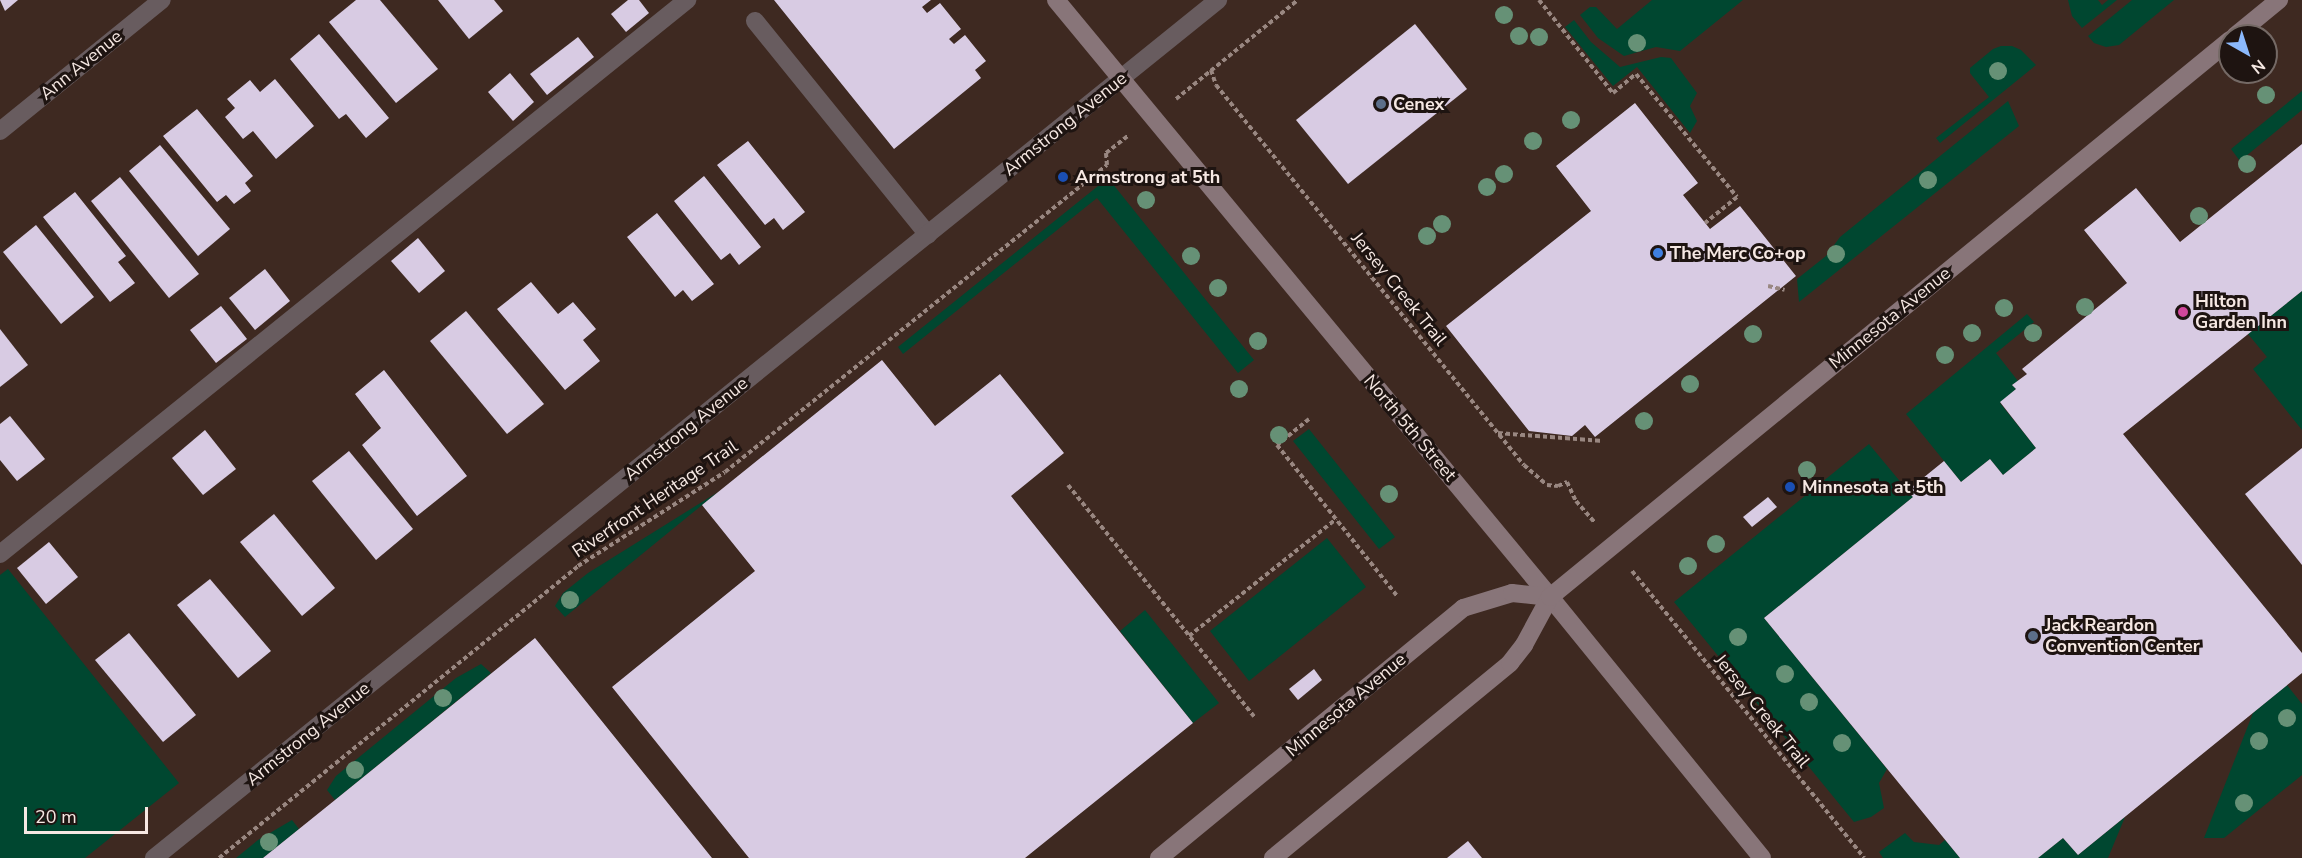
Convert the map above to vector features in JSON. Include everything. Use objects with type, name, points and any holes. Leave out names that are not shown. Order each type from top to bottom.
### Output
[{"type":"main road","name":"North 5th Street","points":[[1056,0],[1550,597],[1762,858]]},
{"type":"main road","points":[[2250,24],[2279,0]]},
{"type":"main road","name":"Minnesota Avenue","points":[[1273,858],[1509,663],[1524,645],[1550,597],[2218,50]]},
{"type":"main road","name":"Minnesota Avenue","points":[[1159,858],[1463,608],[1512,593],[1550,597]]},
{"type":"street","name":"Ann Avenue","points":[[0,131],[162,0]]},
{"type":"street","points":[[0,554],[687,0]]},
{"type":"street","name":"Armstrong Avenue","points":[[154,858],[1218,0]]},
{"type":"street","points":[[755,21],[928,235]]},
{"type":"path","points":[[1204,76],[1298,0]]},
{"type":"path","points":[[1539,0],[1613,93],[1636,74],[1737,197],[1705,223]]},
{"type":"path","name":"Jersey Creek Trail","points":[[1211,70],[1216,85],[1497,433],[1540,482],[1553,487],[1567,482],[1576,501]]},
{"type":"path","name":"Riverfront Heritage Trail","points":[[219,858],[578,566],[725,472],[1107,165],[1106,153]]},
{"type":"path","points":[[1768,286],[1785,290]]},
{"type":"path","points":[[1309,419],[1277,445],[1397,596]]},
{"type":"path","points":[[1497,433],[1603,441]]},
{"type":"path","points":[[1068,485],[1254,717]]},
{"type":"path","points":[[1189,636],[1336,519]]},
{"type":"path","name":"Jersey Creek Trail","points":[[1639,580],[1864,858]]},
{"type":"green space","points":[[1652,0],[1743,0],[1680,51],[1656,47],[1624,56],[1598,38],[1580,15],[1590,7],[1596,7],[1617,29]]},
{"type":"green space","points":[[2068,0],[2098,0],[2102,5],[2108,0],[2117,0],[2082,28],[2072,16]]},
{"type":"green space","points":[[2132,0],[2174,0],[2119,45],[2106,47],[2094,43],[2088,36]]},
{"type":"green space","points":[[1574,20],[1591,42],[1620,67],[1661,57],[1671,58],[1697,93],[1690,106],[1697,121],[1690,133],[1637,67],[1613,86],[1565,27]]},
{"type":"green space","points":[[2012,46],[2021,50],[2036,65],[1940,143],[1936,138],[1989,97],[1970,73],[1970,68],[1993,49]]},
{"type":"green space","points":[[2302,91],[2302,110],[2240,161],[2231,149]]},
{"type":"green space","points":[[2008,101],[2019,126],[1799,302],[1797,279],[1826,256],[1840,237]]},
{"type":"green space","points":[[1108,178],[1254,360],[1238,373],[1097,198],[903,354],[898,347]]},
{"type":"green space","points":[[2302,291],[2302,430],[2253,369],[2267,357],[2248,334]]},
{"type":"green space","points":[[2027,314],[2034,322],[1996,353],[2018,381],[2012,385],[2016,389],[2000,403],[2036,448],[2003,475],[1990,459],[1961,482],[1906,414]]},
{"type":"green space","points":[[1309,429],[1395,537],[1379,549],[1293,441]]},
{"type":"green space","points":[[1869,444],[1913,497],[1764,618],[1887,769],[1879,783],[1884,808],[1871,817],[1854,822],[1674,602]]},
{"type":"green space","points":[[718,492],[565,617],[555,606],[563,593],[588,573]]},
{"type":"green space","points":[[1327,538],[1366,587],[1249,681],[1210,631]]},
{"type":"green space","points":[[8,569],[179,783],[85,858],[0,858],[0,575]]},
{"type":"green space","points":[[1145,610],[1219,703],[1193,723],[1120,631]]},
{"type":"green space","points":[[481,664],[491,673],[335,800],[327,790],[336,776],[456,678]]},
{"type":"green space","points":[[2287,685],[2302,704],[2302,775],[2224,838],[2204,838],[2253,713]]},
{"type":"green space","points":[[2125,817],[2108,858],[2038,858],[2063,838],[2078,855]]},
{"type":"green space","points":[[292,820],[299,829],[263,858],[236,858],[258,840]]},
{"type":"green space","points":[[1905,833],[1914,842],[1939,845],[1945,840],[1960,858],[1883,858],[1879,852]]},
{"type":"building","points":[[0,0],[18,0],[5,11]]},
{"type":"building","points":[[356,0],[380,0],[438,69],[396,103],[329,22]]},
{"type":"building","points":[[438,0],[494,0],[503,11],[469,39]]},
{"type":"building","points":[[628,0],[639,0],[649,13],[626,32],[611,14]]},
{"type":"building","points":[[774,0],[931,0],[922,7],[927,13],[940,3],[961,29],[949,39],[954,44],[965,35],[986,61],[975,70],[981,78],[894,149]]},
{"type":"building","name":"Cenex","points":[[1415,24],[1467,89],[1348,184],[1296,120]]},
{"type":"building","points":[[319,34],[389,118],[366,138],[346,114],[339,119],[290,59]]},
{"type":"building","points":[[578,37],[594,57],[547,95],[530,74]]},
{"type":"building","points":[[510,73],[534,102],[513,121],[488,92]]},
{"type":"building","points":[[275,79],[314,126],[276,159],[253,131],[243,139],[225,117],[235,108],[227,99],[250,80],[260,92]]},
{"type":"building","name":"The Merc Co+op","points":[[1635,103],[1698,183],[1683,195],[1710,229],[1740,206],[1796,276],[1595,437],[1585,425],[1572,436],[1529,431],[1446,326],[1591,211],[1556,166]]},
{"type":"building","points":[[197,109],[253,176],[245,183],[251,191],[234,204],[226,195],[217,202],[163,136]]},
{"type":"building","points":[[748,141],[805,212],[783,230],[774,218],[765,225],[717,165]]},
{"type":"building","name":"Jack Reardon Convention Center","points":[[2302,144],[2302,291],[2123,434],[2302,653],[2302,673],[2078,855],[2063,838],[2038,858],[1960,858],[1764,618],[1913,497],[1907,491],[1944,461],[1961,482],[1990,459],[2003,475],[2036,448],[2000,402],[2016,389],[2012,385],[2027,374],[2022,369],[2127,283],[2084,230],[2136,188],[2180,242]]},
{"type":"building","points":[[160,145],[230,229],[198,256],[129,171]]},
{"type":"building","points":[[704,176],[761,247],[739,265],[730,253],[721,260],[674,201]]},
{"type":"building","points":[[120,177],[199,274],[169,298],[91,201]]},
{"type":"building","points":[[75,192],[126,256],[118,262],[135,283],[110,302],[43,217]]},
{"type":"building","points":[[657,213],[714,284],[692,301],[683,290],[675,297],[627,237]]},
{"type":"building","points":[[36,225],[94,297],[61,324],[3,252]]},
{"type":"building","points":[[418,238],[445,271],[419,293],[391,261]]},
{"type":"building","points":[[265,269],[290,301],[255,330],[229,298]]},
{"type":"building","points":[[531,282],[558,314],[573,302],[596,329],[583,340],[600,361],[565,390],[497,309]]},
{"type":"building","points":[[221,306],[247,339],[216,363],[190,330]]},
{"type":"building","points":[[466,311],[544,404],[507,434],[430,341]]},
{"type":"building","points":[[0,329],[28,365],[0,387]]},
{"type":"building","points":[[882,360],[935,426],[1000,374],[1064,453],[1011,496],[1193,723],[1025,858],[749,858],[612,687],[755,571],[702,505]]},
{"type":"building","points":[[384,370],[467,476],[417,516],[362,445],[381,428],[355,394]]},
{"type":"building","points":[[10,416],[45,459],[17,481],[0,460],[0,424]]},
{"type":"building","points":[[205,430],[236,469],[203,495],[172,458]]},
{"type":"building","points":[[2302,448],[2302,565],[2245,494]]},
{"type":"building","points":[[349,451],[413,529],[376,560],[312,481]]},
{"type":"building","points":[[1768,497],[1777,507],[1752,527],[1743,517]]},
{"type":"building","points":[[274,514],[335,588],[302,616],[240,542]]},
{"type":"building","points":[[49,542],[78,577],[46,604],[17,568]]},
{"type":"building","points":[[210,579],[271,651],[238,678],[177,605]]},
{"type":"building","points":[[129,633],[196,715],[163,742],[95,660]]},
{"type":"building","points":[[535,638],[712,858],[263,858],[335,800]]},
{"type":"building","points":[[1314,669],[1322,680],[1298,700],[1289,689]]},
{"type":"building","points":[[1468,841],[1482,858],[1447,858]]},
{"type":"place","name":"Cenex","points":[[1381,104]]},
{"type":"place","name":"Armstrong at 5th","points":[[1063,177]]},
{"type":"place","name":"The Merc Co+op","points":[[1658,253]]},
{"type":"place","name":"Hilton Garden Inn","points":[[2183,312]]},
{"type":"place","name":"Minnesota at 5th","points":[[1790,487]]},
{"type":"place","name":"Jack Reardon Convention Center","points":[[2033,636]]}]
